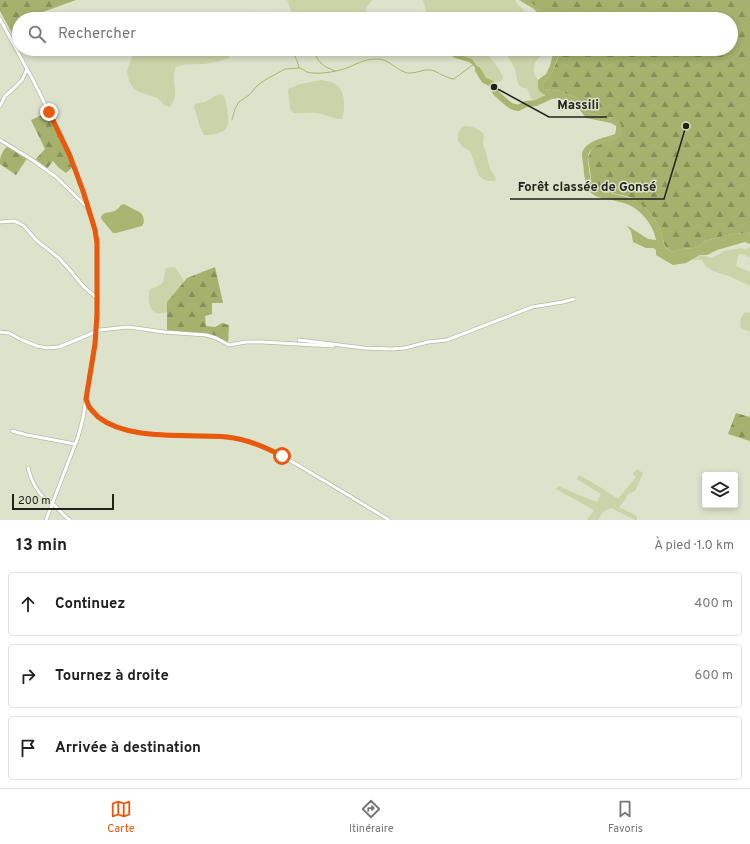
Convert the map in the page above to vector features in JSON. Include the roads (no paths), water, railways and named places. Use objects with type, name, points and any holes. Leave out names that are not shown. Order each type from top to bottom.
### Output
[{"type":"street","points":[[0,19],[12,41]]},
{"type":"street","points":[[20,56],[70,156],[89,209],[97,243],[97,314],[95,344],[83,418],[75,444],[46,520]]},
{"type":"street","points":[[0,106],[5,96],[22,80],[27,69]]},
{"type":"street","points":[[0,140],[34,161],[56,177],[89,209]]},
{"type":"street","points":[[0,222],[14,221],[24,226],[36,240],[59,258],[82,286],[97,298]]},
{"type":"street","points":[[299,340],[364,348],[405,348],[428,342],[447,340],[532,307],[574,299]]},
{"type":"street","points":[[0,332],[9,333],[37,346],[47,348],[60,347],[100,330],[128,327],[164,332],[206,335],[228,344],[262,342],[333,346]]},
{"type":"street","points":[[86,399],[90,408],[96,415],[105,422],[122,429],[156,435],[228,437],[245,440],[263,446],[389,520]]},
{"type":"street","points":[[12,431],[75,444]]},
{"type":"street","points":[[28,468],[30,479],[35,488],[70,520]]},
{"type":"waterway","points":[[294,56],[299,68],[311,73],[335,71],[364,61],[380,59],[407,73],[431,70],[454,79],[473,65]]},
{"type":"waterway","points":[[316,56],[326,67],[335,71]]},
{"type":"waterway","points":[[232,120],[239,102],[249,95],[258,85],[285,69],[299,68]]},
{"type":"waterway","points":[[478,70],[484,80],[492,84],[496,93],[511,106],[518,108],[526,104],[536,103],[553,95]]},
{"type":"place","name":"Massili","points":[[494,87]]},
{"type":"place","name":"Forêt classée de Gonsé","points":[[686,126]]}]
